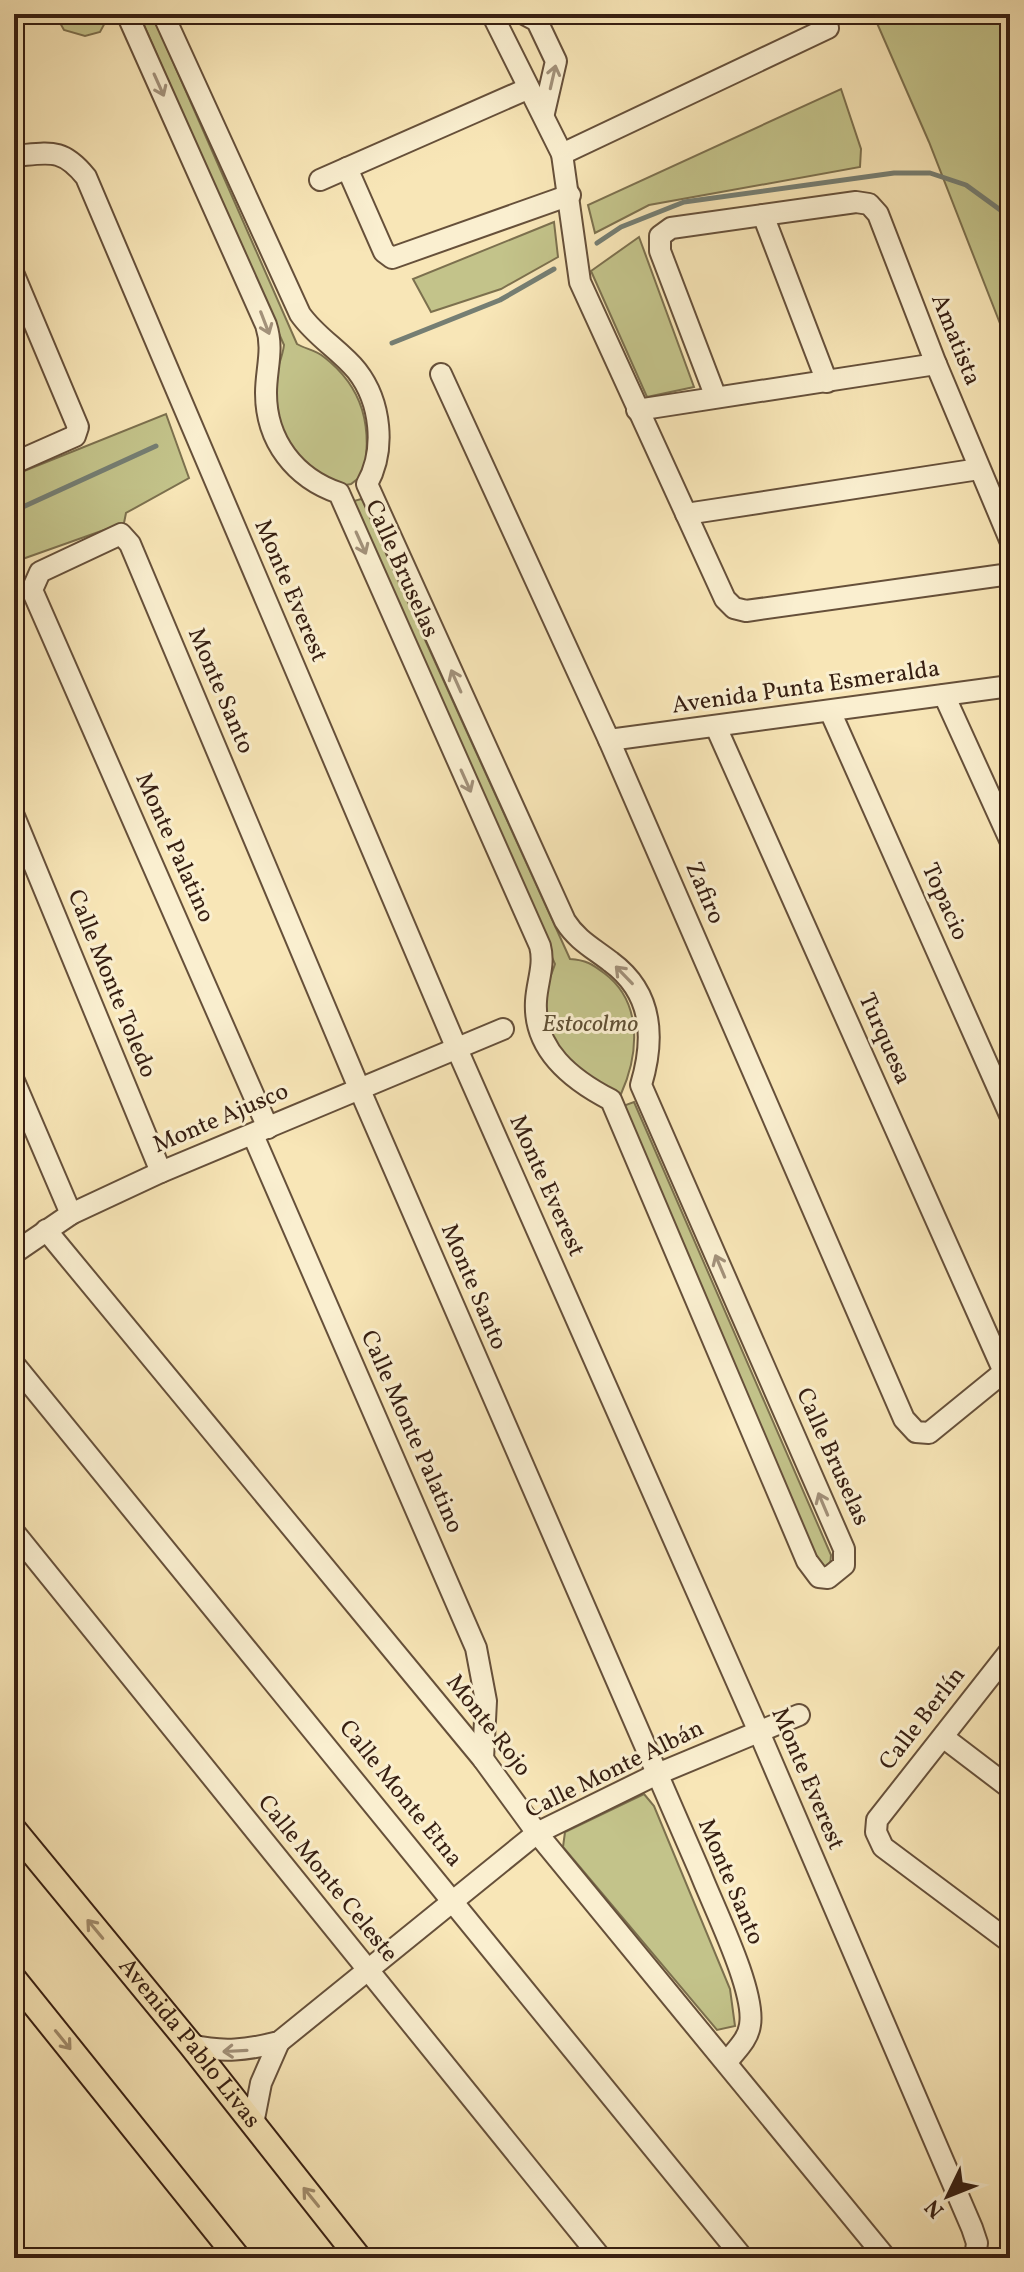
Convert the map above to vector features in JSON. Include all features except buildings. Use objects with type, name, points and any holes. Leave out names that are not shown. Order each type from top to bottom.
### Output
[{"type":"main road","name":"Avenida Pablo Livas","points":[[14,1830],[191,2045],[359,2258]]},
{"type":"main road","points":[[14,1979],[223,2248],[238,2258]]},
{"type":"street","name":"Calle Bruselas","points":[[127,14],[266,325],[271,348],[267,410],[281,448],[304,477],[339,493],[540,946],[542,960],[536,1017],[542,1038],[555,1059],[576,1080],[611,1100],[807,1561],[819,1577],[828,1578],[844,1565],[844,1549],[641,1085],[651,1035],[642,999],[621,971],[579,940],[565,921],[367,484],[379,455],[379,441],[376,418],[364,382],[347,361],[317,337],[300,314],[163,14]]},
{"type":"street","points":[[492,14],[562,154],[580,282],[725,599],[734,608],[746,611],[1010,574]]},
{"type":"street","points":[[524,14],[537,21],[556,61],[544,113]]},
{"type":"street","points":[[562,154],[828,28]]},
{"type":"street","points":[[320,180],[527,89]]},
{"type":"street","name":"Monte Everest","points":[[14,156],[55,153],[68,158],[86,177],[457,1049],[759,1732],[975,2236],[976,2254]]},
{"type":"street","points":[[347,168],[384,252],[392,258],[570,195]]},
{"type":"street","name":"Amatista","points":[[763,215],[856,202],[869,204],[878,214],[936,364],[1010,540]]},
{"type":"street","points":[[715,395],[660,251],[660,236],[671,228],[763,215],[827,382]]},
{"type":"street","points":[[14,275],[78,427],[75,436],[14,463]]},
{"type":"street","points":[[637,410],[715,395],[827,382],[936,364]]},
{"type":"street","name":"Zafiro","points":[[441,374],[609,740],[898,1405],[916,1432],[924,1435],[935,1430],[1007,1370]]},
{"type":"street","points":[[686,514],[979,469]]},
{"type":"street","points":[[339,493],[367,484]]},
{"type":"street","name":"Monte Santo","points":[[32,590],[40,572],[121,534],[130,544],[359,1088],[743,1980],[751,2023],[746,2038],[727,2062]]},
{"type":"street","name":"Monte Palatino","points":[[32,590],[260,1132]]},
{"type":"street","name":"Avenida Punta Esmeralda","points":[[609,740],[1010,686]]},
{"type":"street","points":[[944,695],[1010,840]]},
{"type":"street","name":"Topacio","points":[[830,711],[1010,1115]]},
{"type":"street","name":"Turquesa","points":[[716,727],[1007,1370]]},
{"type":"street","name":"Calle Monte Toledo","points":[[14,816],[161,1172]]},
{"type":"street","name":"Monte Ajusco","points":[[14,1253],[71,1214],[161,1172],[503,1029]]},
{"type":"street","points":[[14,1081],[71,1214]]},
{"type":"street","points":[[611,1100],[641,1085]]},
{"type":"street","name":"Calle Monte Palatino","points":[[260,1132],[476,1648],[486,1701],[483,1759]]},
{"type":"street","name":"Monte Rojo","points":[[46,1230],[483,1759],[537,1833],[886,2258]]},
{"type":"street","name":"Calle Monte Etna","points":[[14,1364],[743,2258]]},
{"type":"street","name":"Calle Monte Celeste","points":[[14,1532],[601,2258]]},
{"type":"street","name":"Calle Berlín","points":[[1010,1651],[877,1820],[876,1832],[883,1847],[1010,1942]]},
{"type":"street","name":"Calle Monte Albán","points":[[191,2045],[225,2052],[279,2042],[537,1833],[655,1775],[799,1715]]},
{"type":"street","points":[[943,1737],[1010,1788]]},
{"type":"street","name":"Calle Monte Albán","points":[[253,2124],[261,2083],[279,2042]]},
{"type":"green space","points":[[55,14],[105,14],[107,19],[100,32],[85,36],[64,30]]},
{"type":"green space","points":[[139,14],[152,14],[297,344],[318,353],[338,369],[356,395],[367,440],[364,474],[351,484],[340,486],[316,470],[295,452],[280,429],[272,393],[284,345]]},
{"type":"green space","points":[[873,14],[1010,14],[1010,349],[929,142]]},
{"type":"green space","points":[[841,89],[861,149],[860,167],[649,205],[595,233],[588,205]]},
{"type":"green space","points":[[554,222],[558,257],[501,289],[431,312],[413,279]]},
{"type":"green space","points":[[639,237],[694,387],[647,397],[591,271]]},
{"type":"green space","points":[[166,414],[189,478],[126,513],[124,523],[14,562],[14,475]]},
{"type":"green space","name":"Estocolmo","points":[[361,499],[367,503],[387,556],[570,959],[585,961],[600,970],[617,985],[626,999],[634,1029],[634,1046],[621,1094],[581,1073],[556,1048],[547,1034],[541,1006],[555,964],[353,508],[354,501]]},
{"type":"green space","points":[[634,1102],[831,1555],[830,1568],[820,1571],[623,1106]]},
{"type":"green space","points":[[644,1794],[654,1806],[730,1989],[735,2026],[717,2030],[563,1847],[565,1832]]},
{"type":"waterway","points":[[597,243],[621,227],[684,202],[894,173],[930,173],[966,185],[1010,217]]},
{"type":"waterway","points":[[392,343],[500,300],[554,269]]},
{"type":"waterway","points":[[14,511],[156,446]]}]
